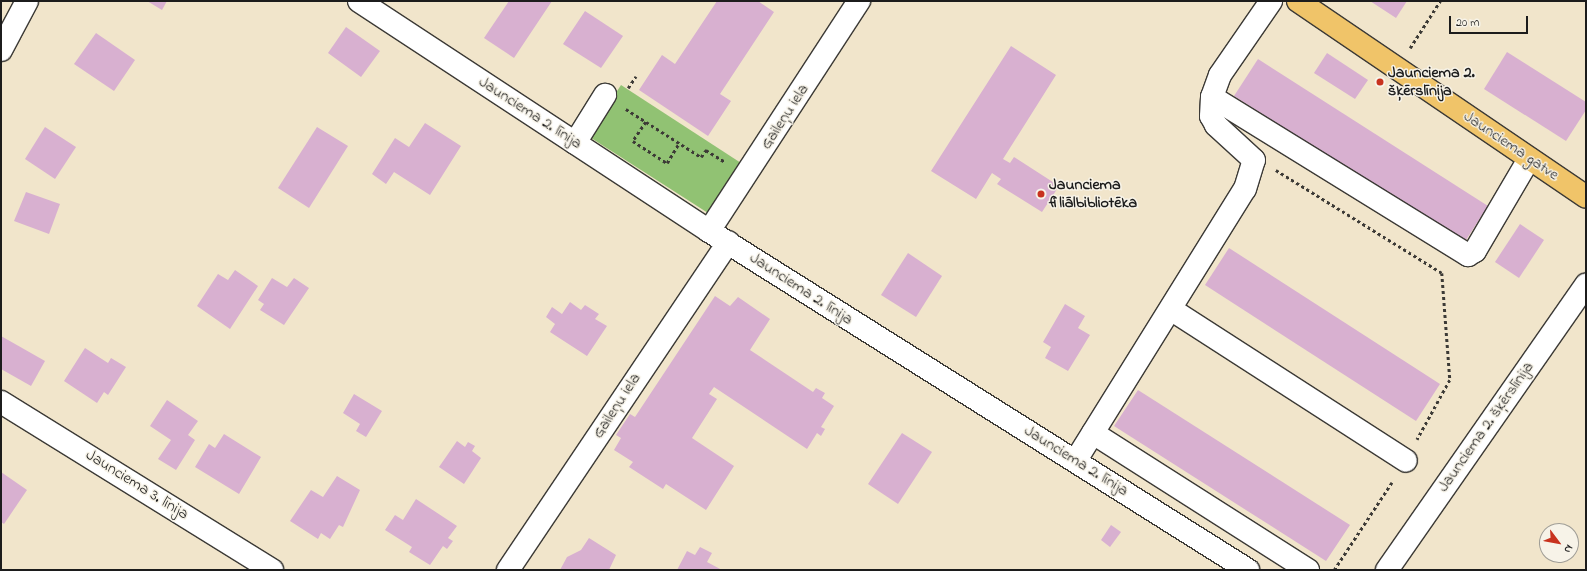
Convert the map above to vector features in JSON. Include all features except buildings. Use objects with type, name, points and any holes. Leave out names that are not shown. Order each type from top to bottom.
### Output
[{"type":"main road","name":"Jaunciema gatve","points":[[1298,1],[1586,197]]},
{"type":"street","points":[[1,50],[27,1]]},
{"type":"street","name":"Jaunciema 2. līnija","points":[[359,1],[709,231],[1076,460],[1248,570]]},
{"type":"street","name":"Gaileņu iela","points":[[709,231],[859,1]]},
{"type":"street","points":[[1076,460],[1172,310],[1245,189],[1254,160],[1216,125],[1211,116],[1212,97],[1220,75],[1271,1]]},
{"type":"street","points":[[575,143],[605,95]]},
{"type":"street","points":[[1212,97],[1468,255],[1474,251],[1529,158]]},
{"type":"street","name":"Gaileņu iela","points":[[508,570],[728,242]]},
{"type":"street","name":"Jaunciema 2. šķērslīnija","points":[[1387,570],[1586,285]]},
{"type":"street","points":[[1172,310],[1406,461]]},
{"type":"street","name":"Jaunciema 3. līnija","points":[[1,402],[272,570]]},
{"type":"street","points":[[1093,433],[1308,570]]},
{"type":"path","points":[[1397,68],[1440,1]]},
{"type":"path","points":[[605,95],[701,157],[706,150],[729,164]]},
{"type":"path","points":[[646,122],[633,141],[667,162],[679,143]]},
{"type":"path","points":[[1254,160],[1270,166],[1442,273],[1450,380],[1406,461],[1334,570]]},
{"type":"green space","points":[[621,85],[741,163],[708,213],[588,136]]},
{"type":"place","name":"Jaunciema 2. šķērslīnija","points":[[1380,82]]},
{"type":"place","name":"Jaunciema filiālbibliotēka","points":[[1041,194]]}]
